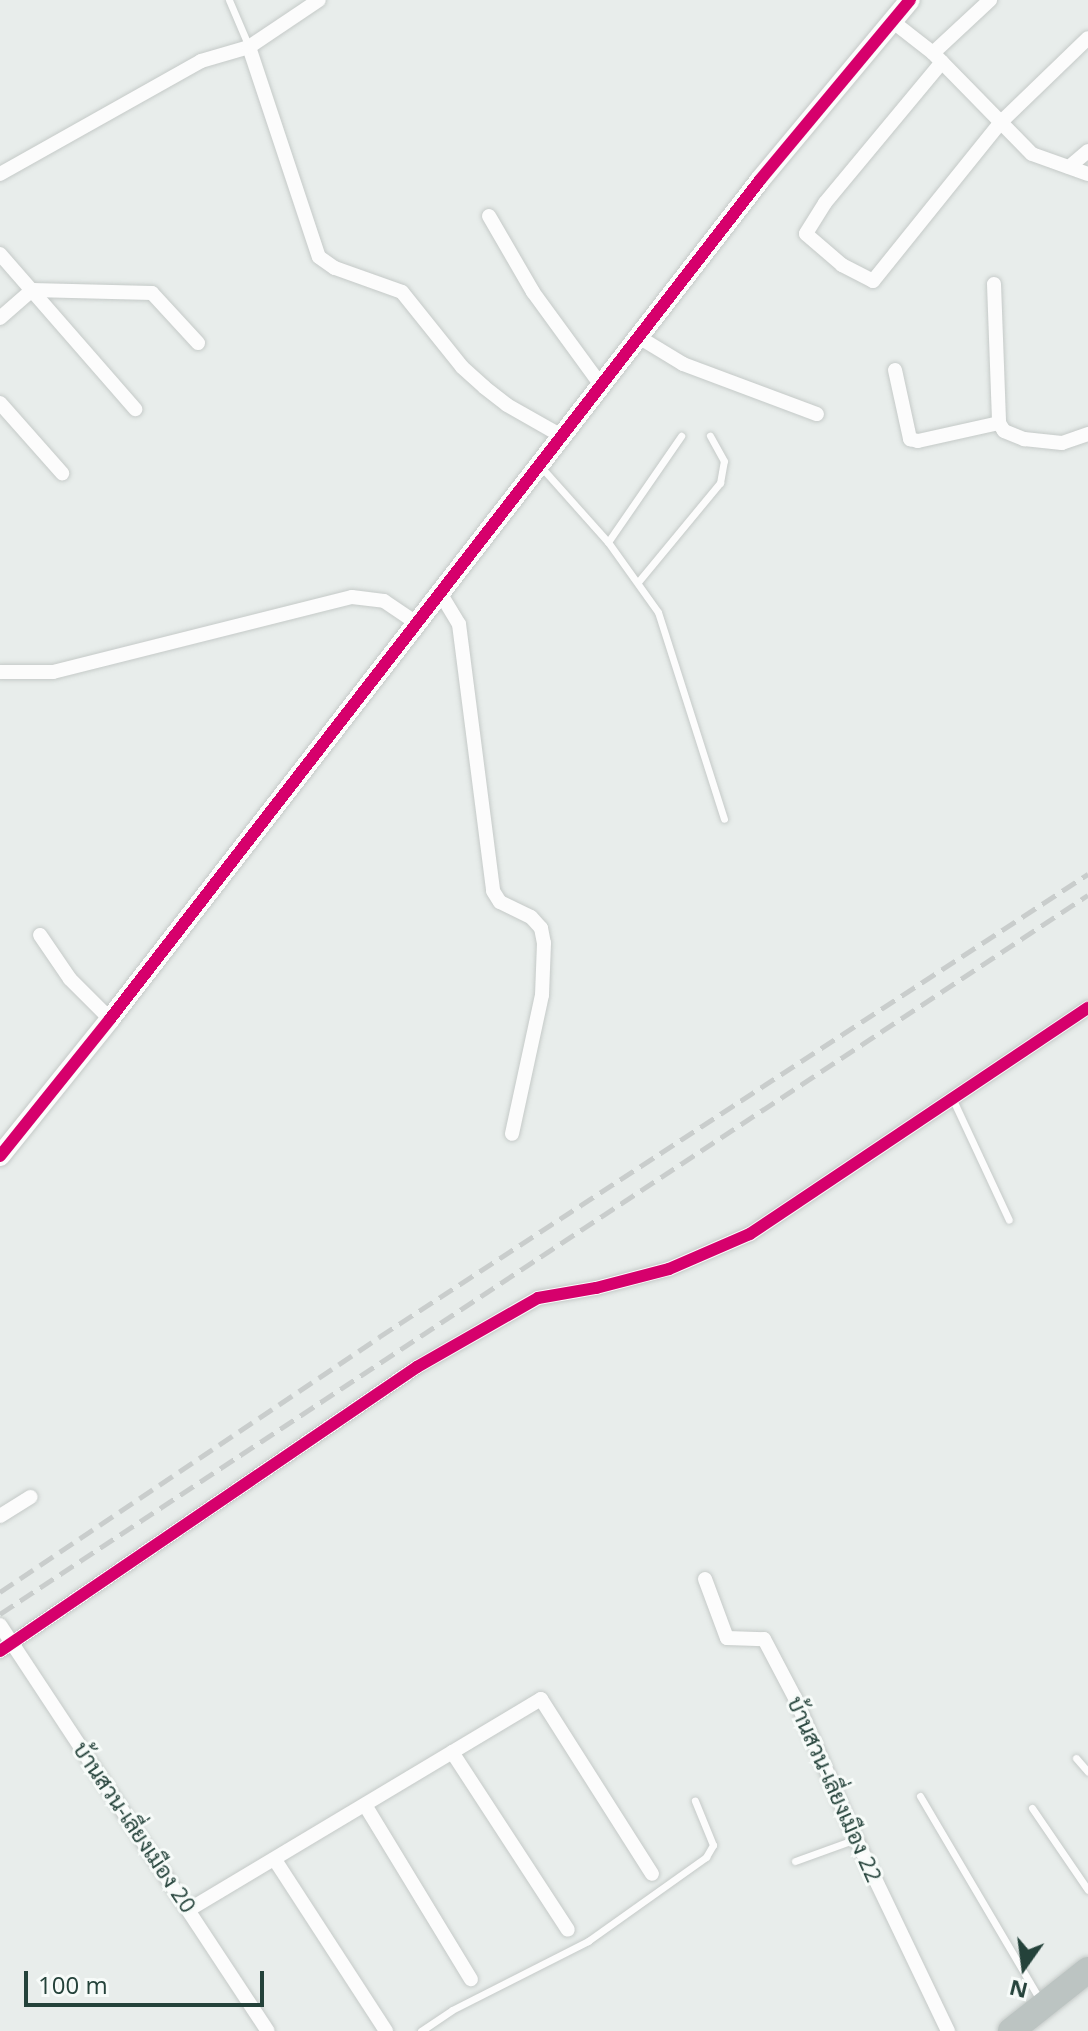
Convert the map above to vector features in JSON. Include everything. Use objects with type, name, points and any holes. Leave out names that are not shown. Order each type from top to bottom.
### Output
[{"type":"highway","points":[[1011,2031],[1088,1970]]},
{"type":"street","points":[[0,174],[201,61],[249,47],[319,0]]},
{"type":"street","points":[[990,0],[938,58],[825,203],[806,234],[810,241],[842,265],[873,281],[1000,123],[1088,38]]},
{"type":"street","points":[[0,1156],[110,1019],[637,336],[901,7],[938,58],[1032,154],[1088,174]]},
{"type":"street","points":[[249,47],[319,257],[335,268],[402,292],[462,367],[484,387],[507,405],[560,435]]},
{"type":"street","points":[[1069,167],[1088,151]]},
{"type":"street","points":[[489,216],[533,292],[600,384]]},
{"type":"street","points":[[0,254],[135,409]]},
{"type":"street","points":[[994,284],[999,423],[1004,431],[1024,439],[1062,443],[1088,434]]},
{"type":"street","points":[[0,318],[32,290],[152,293],[198,343]]},
{"type":"street","points":[[637,336],[683,364],[817,414]]},
{"type":"street","points":[[895,370],[910,439],[918,441],[999,423]]},
{"type":"street","points":[[0,403],[62,473]]},
{"type":"street","points":[[439,591],[459,624],[493,891],[500,902],[531,917],[541,928],[544,943],[542,995],[512,1134]]},
{"type":"street","points":[[0,672],[53,672],[352,597],[384,601],[415,622]]},
{"type":"street","points":[[40,935],[70,979],[110,1019]]},
{"type":"street","points":[[6,1647],[417,1367],[538,1298],[596,1288],[669,1269],[750,1234],[1088,1008]]},
{"type":"street","points":[[0,1516],[30,1497]]},
{"type":"street","name":"บ้านสวน-เลี่ยงเมือง 22","points":[[705,1579],[727,1638],[764,1639],[795,1698],[856,1839],[948,2031]]},
{"type":"street","name":"บ้านสวน-เลี่ยงเมือง 20","points":[[0,1625],[6,1647],[190,1909],[263,2029]]},
{"type":"street","points":[[190,1909],[541,1699],[652,1874]]},
{"type":"street","points":[[452,1752],[568,1930]]},
{"type":"street","points":[[365,1805],[471,1979]]},
{"type":"street","points":[[275,1860],[386,2031]]},
{"type":"lane","points":[[229,0],[249,47]]},
{"type":"lane","points":[[608,542],[681,436]]},
{"type":"lane","points":[[638,582],[720,483],[724,461],[710,436]]},
{"type":"lane","points":[[538,464],[608,542],[638,582],[665,631],[724,819]]},
{"type":"lane","points":[[953,1100],[1009,1220]]},
{"type":"lane","points":[[1076,1758],[1088,1772]]},
{"type":"lane","points":[[920,1796],[1043,2006]]},
{"type":"lane","points":[[421,2031],[452,2010],[588,1941],[706,1857],[713,1845],[695,1801]]},
{"type":"lane","points":[[1032,1808],[1088,1890]]},
{"type":"lane","points":[[795,1861],[856,1839]]},
{"type":"railway","points":[[0,1592],[379,1337],[1088,874]]},
{"type":"railway","points":[[0,1614],[1088,895]]},
{"type":"cycle path","points":[[0,1156],[110,1019],[760,180],[910,0]]},
{"type":"cycle path","points":[[0,1651],[417,1367],[538,1298],[596,1288],[669,1269],[750,1234],[1088,1008]]}]
